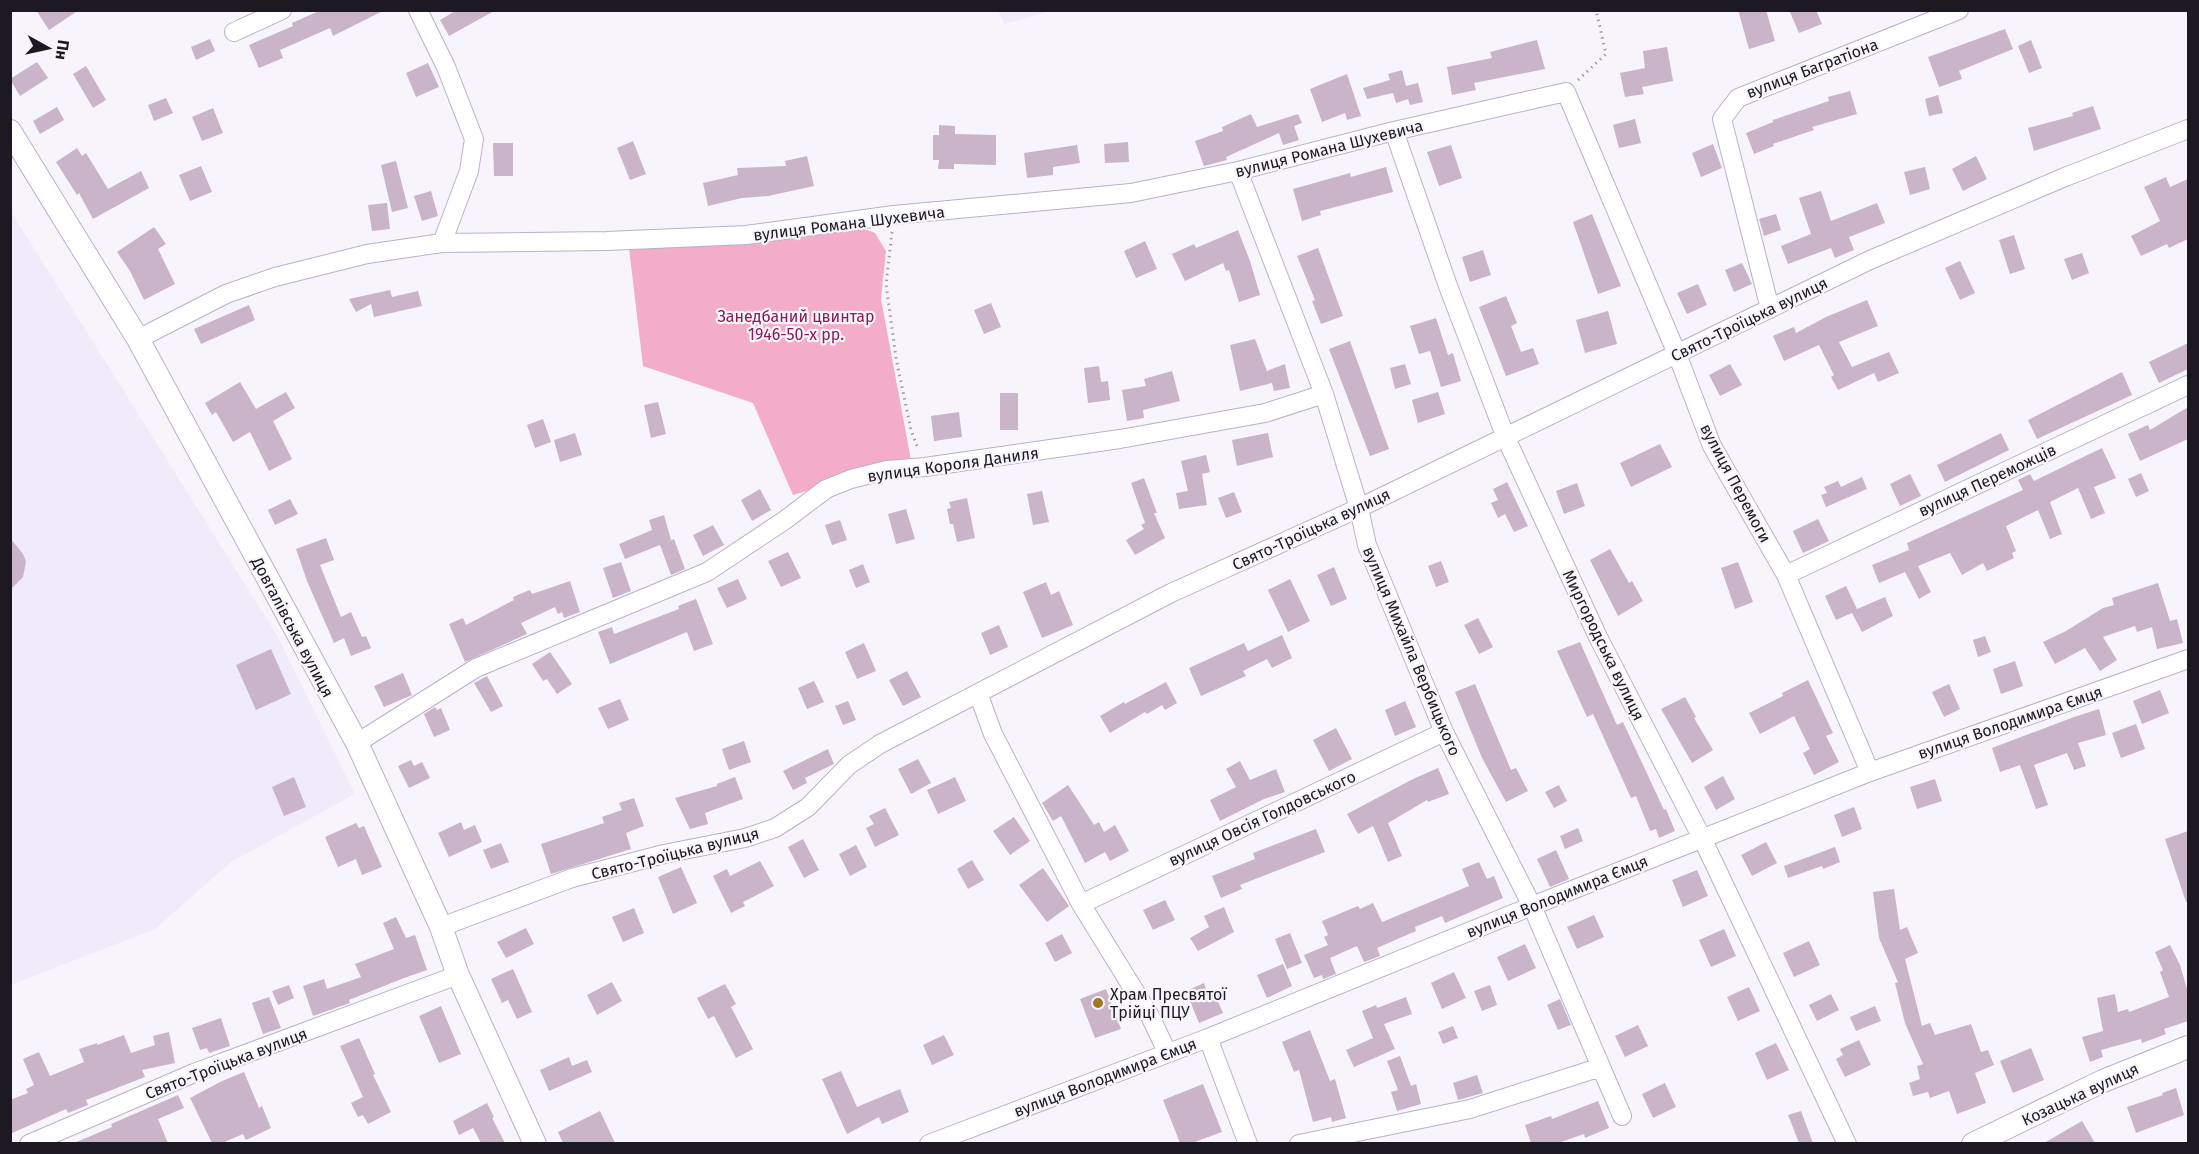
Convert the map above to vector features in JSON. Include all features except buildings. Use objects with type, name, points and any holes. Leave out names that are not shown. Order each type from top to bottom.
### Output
[{"type":"street","points":[[234,32],[282,10]]},
{"type":"street","points":[[418,10],[446,67],[474,139],[470,171],[442,243]]},
{"type":"street","name":"вулиця Багратіона","points":[[1770,309],[1722,119],[1738,98],[1959,10]]},
{"type":"street","name":"вулиця Романа Шухевича","points":[[138,339],[226,294],[275,277],[367,254],[442,243],[607,242],[746,236],[894,215],[1131,193],[1238,171],[1394,131],[1566,92]]},
{"type":"street","name":"вулиця Перемоги","points":[[1566,92],[1677,354],[1712,446],[1786,576],[1870,772]]},
{"type":"street","name":"Свято-Троїцька вулиця","points":[[441,927],[572,878],[664,854],[746,838],[775,828],[808,807],[858,758],[880,744],[1171,593],[1359,508],[1506,438],[1869,260],[2065,177],[2188,129]]},
{"type":"street","name":"Довгалівська вулиця","points":[[10,131],[138,339],[357,743],[441,927],[458,975],[536,1143]]},
{"type":"street","name":"Миргородська вулиця","points":[[1394,131],[1448,286],[1506,438],[1598,637],[1702,838],[1848,1143]]},
{"type":"street","name":"вулиця Михайла Вербицького","points":[[1238,171],[1324,394],[1359,508],[1367,545],[1444,732],[1532,906],[1622,1116]]},
{"type":"street","name":"вулиця Переможців","points":[[1786,576],[2188,385]]},
{"type":"street","name":"вулиця Короля Даниля","points":[[357,743],[476,668],[707,572],[785,520],[826,489],[851,479],[887,470],[925,467],[1120,440],[1266,413],[1324,394]]},
{"type":"street","name":"вулиця Володимира Ємця","points":[[929,1143],[1209,1038],[1532,906],[1870,772],[2188,659]]},
{"type":"street","points":[[978,693],[993,734],[1081,904],[1150,1016],[1167,1052]]},
{"type":"street","name":"вулиця Овсія Голдовського","points":[[1081,904],[1444,732]]},
{"type":"street","name":"Свято-Троїцька вулиця","points":[[29,1143],[194,1073],[458,975]]},
{"type":"street","points":[[1209,1038],[1248,1143]]},
{"type":"street","name":"Козацька вулиця","points":[[1973,1143],[2103,1081],[2188,1047]]},
{"type":"street","points":[[1299,1143],[1470,1109],[1601,1067]]},
{"type":"path","points":[[1566,92],[1606,54],[1596,10]]},
{"type":"path","points":[[894,215],[886,284],[896,358],[909,420],[925,467]]},
{"type":"shaded area","points":[[998,11],[1052,11],[1004,24]]},
{"type":"shaded area","points":[[10,210],[277,635],[355,794],[231,862],[155,929],[11,985]]},
{"type":"green space","name":"Занедбаний цвинтар 1946-50-х рр.","points":[[862,228],[875,233],[886,251],[881,299],[911,460],[793,495],[753,403],[643,366],[629,248]]},
{"type":"place","name":"Храм Пресвятої Трійці ПЦУ","points":[[1098,1003]]}]
